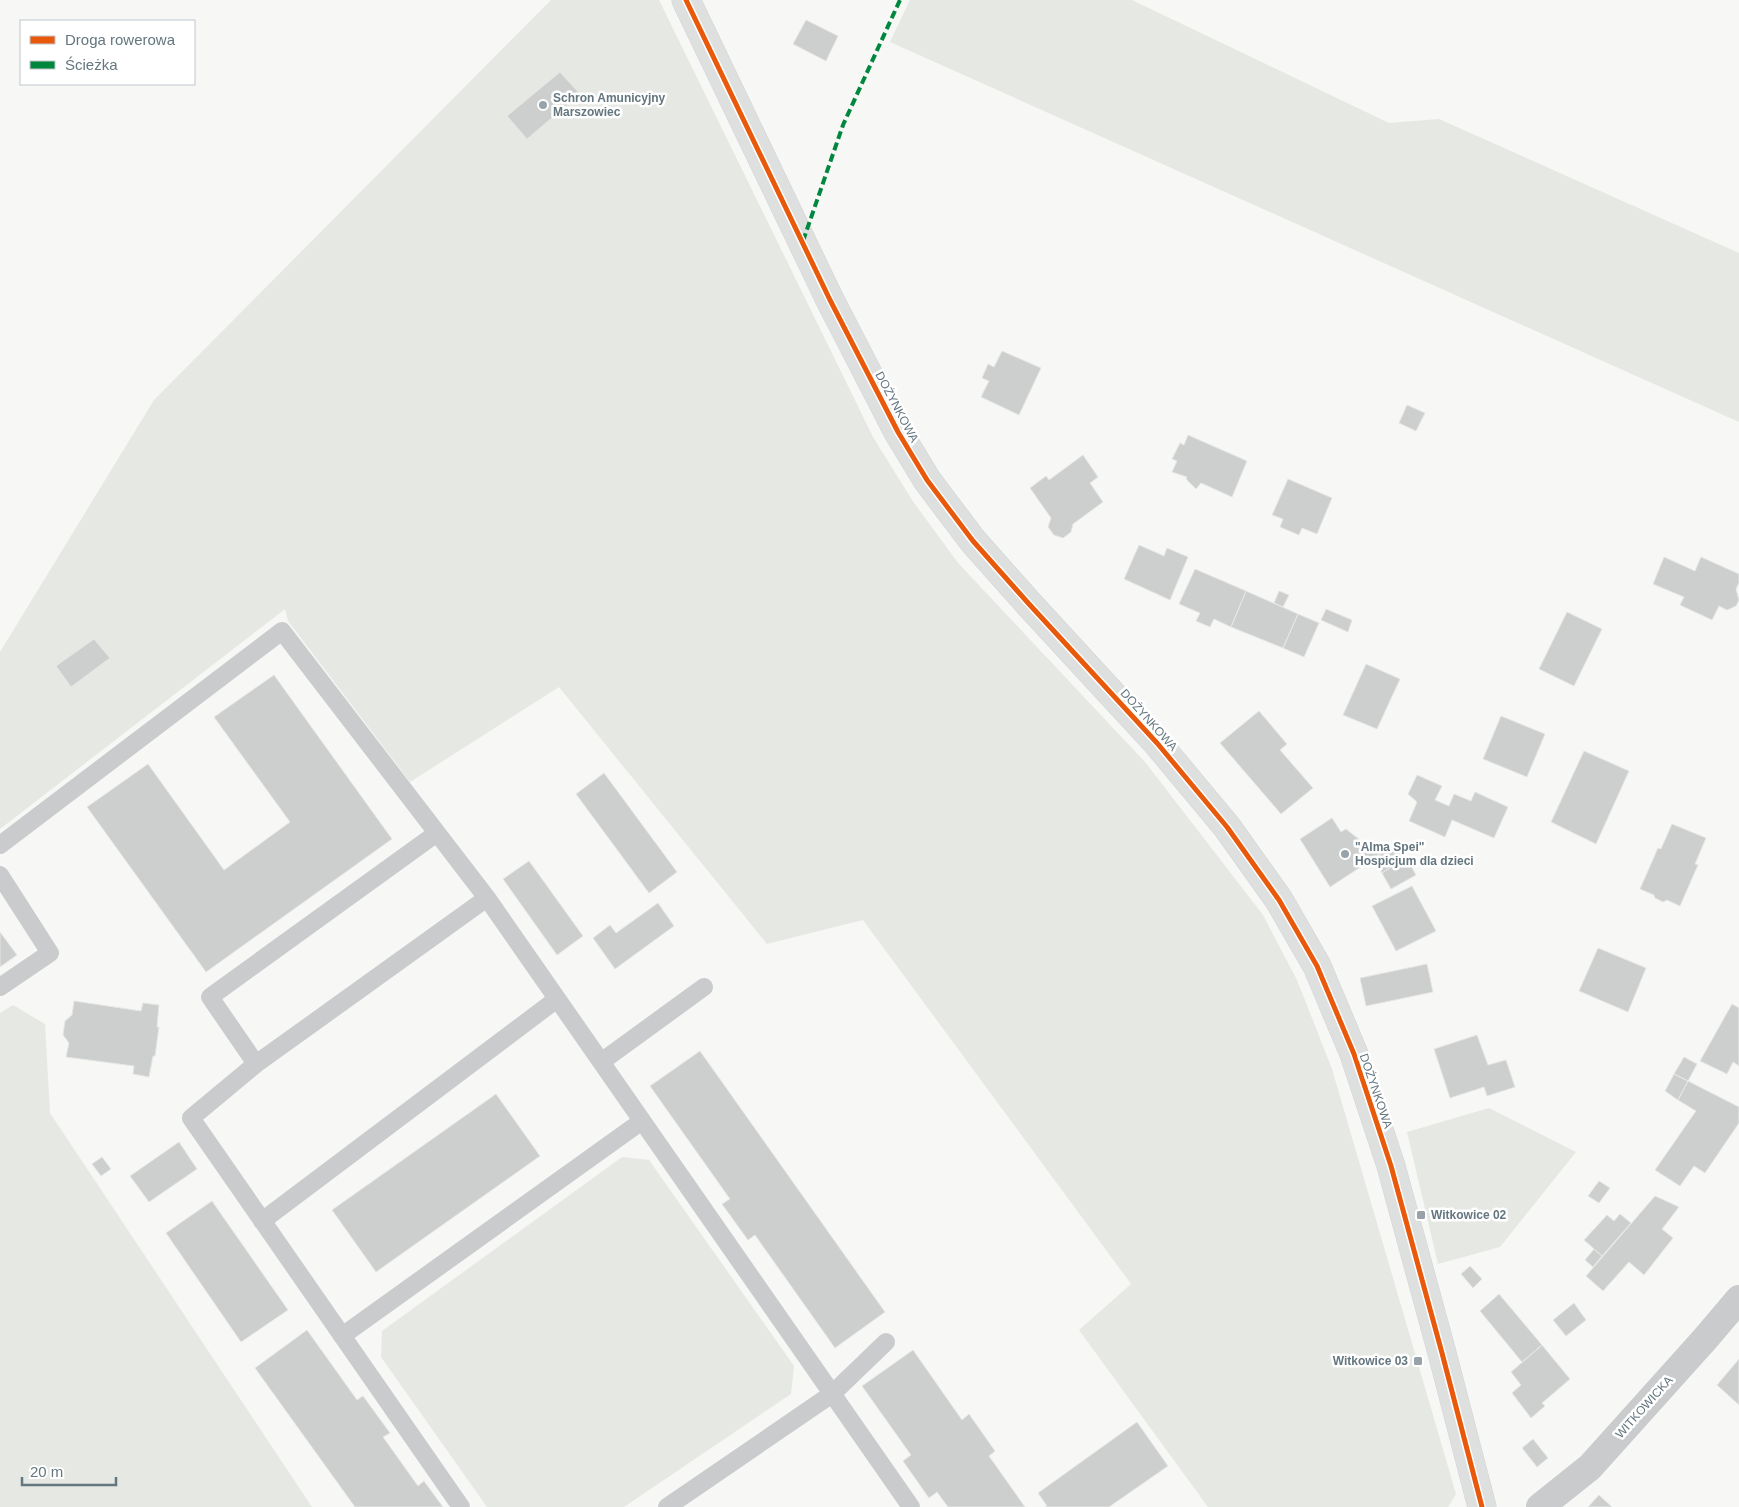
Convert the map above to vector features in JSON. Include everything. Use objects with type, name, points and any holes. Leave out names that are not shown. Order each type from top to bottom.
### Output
[{"type":"street","name":"DOŻYNKOWA","points":[[686,0],[830,300],[898,432],[927,480],[979,548],[1157,743],[1227,827],[1279,900],[1317,966],[1354,1054],[1391,1166],[1482,1507]]},
{"type":"street","name":"WITKOWICKA","points":[[1540,1507],[1590,1467],[1739,1299]]},
{"type":"lane","points":[[0,845],[282,631],[487,898],[911,1507]]},
{"type":"lane","points":[[256,1064],[210,998],[437,833]]},
{"type":"lane","points":[[0,874],[50,953],[0,987]]},
{"type":"lane","points":[[461,1507],[191,1118],[256,1064],[487,898]]},
{"type":"lane","points":[[601,1062],[704,987]]},
{"type":"lane","points":[[262,1221],[557,999]]},
{"type":"lane","points":[[342,1336],[642,1120]]},
{"type":"lane","points":[[667,1507],[832,1394],[886,1342]]},
{"type":"shaded area","points":[[551,0],[659,0],[873,437],[912,500],[958,563],[1145,762],[1263,915],[1297,980],[1332,1069],[1456,1494],[1448,1507],[1208,1507],[1079,1330],[1131,1284],[863,920],[767,944],[559,687],[410,782],[288,621],[285,609],[0,829],[0,652],[154,400]]},
{"type":"shaded area","points":[[910,0],[1132,0],[1389,123],[1439,119],[1739,253],[1739,422],[890,42]]},
{"type":"shaded area","points":[[13,1005],[45,1024],[50,1113],[312,1507],[0,1507],[0,1013]]},
{"type":"shaded area","points":[[1489,1108],[1576,1152],[1500,1247],[1438,1264],[1407,1132]]},
{"type":"shaded area","points":[[622,1157],[649,1160],[794,1366],[791,1394],[624,1507],[487,1507],[381,1357],[382,1331]]},
{"type":"building","points":[[806,20],[838,36],[826,61],[793,44]]},
{"type":"building","name":"Schron Amunicyjny Marszowiec","points":[[560,72],[580,94],[527,139],[507,116]]},
{"type":"building","points":[[1002,351],[1041,368],[1019,415],[981,397],[989,381],[982,378],[988,364],[994,367]]},
{"type":"building","points":[[1407,405],[1425,413],[1416,431],[1399,423]]},
{"type":"building","points":[[1188,435],[1247,461],[1232,497],[1201,483],[1196,489],[1186,479],[1187,477],[1172,472],[1177,461],[1172,459],[1180,443],[1184,445]]},
{"type":"building","points":[[1083,455],[1098,477],[1090,483],[1103,502],[1073,524],[1071,532],[1063,538],[1054,535],[1048,527],[1051,518],[1030,488],[1046,476],[1049,480]]},
{"type":"building","points":[[1288,479],[1332,498],[1317,534],[1302,528],[1299,535],[1280,527],[1283,519],[1272,515]]},
{"type":"building","points":[[1139,545],[1164,556],[1167,548],[1188,557],[1170,600],[1124,579]]},
{"type":"building","points":[[1664,557],[1695,571],[1701,557],[1739,574],[1739,583],[1736,589],[1739,600],[1736,606],[1727,610],[1719,606],[1712,620],[1680,605],[1684,597],[1653,584]]},
{"type":"building","points":[[1195,569],[1246,591],[1231,627],[1214,619],[1210,627],[1196,621],[1200,613],[1179,604]]},
{"type":"building","points":[[1246,591],[1298,614],[1283,648],[1231,627]]},
{"type":"building","points":[[1279,591],[1289,595],[1283,607],[1274,603]]},
{"type":"building","points":[[1326,609],[1352,620],[1348,632],[1321,620]]},
{"type":"building","points":[[1567,612],[1602,629],[1574,686],[1539,669]]},
{"type":"building","points":[[1298,614],[1319,623],[1304,657],[1283,648]]},
{"type":"building","points":[[94,639],[110,658],[71,687],[56,666]]},
{"type":"building","points":[[1366,664],[1400,679],[1377,729],[1343,715]]},
{"type":"building","points":[[274,675],[392,839],[206,972],[87,807],[148,764],[224,870],[290,822],[214,717]]},
{"type":"building","points":[[1259,711],[1287,744],[1280,750],[1313,788],[1281,814],[1220,743]]},
{"type":"building","points":[[1501,716],[1545,734],[1527,777],[1483,759]]},
{"type":"building","points":[[1584,751],[1629,771],[1596,844],[1551,822]]},
{"type":"building","points":[[604,773],[677,872],[649,893],[576,794]]},
{"type":"building","points":[[1417,775],[1442,786],[1435,800],[1449,806],[1454,794],[1471,801],[1475,792],[1508,807],[1494,838],[1452,820],[1445,837],[1409,821],[1417,802],[1408,794]]},
{"type":"building","name":"\"Alma Spei\" Hospicjum dla dzieci","points":[[1332,818],[1341,832],[1346,829],[1365,844],[1381,845],[1385,851],[1330,887],[1300,839]]},
{"type":"building","points":[[1672,824],[1706,838],[1695,864],[1698,865],[1680,906],[1667,900],[1663,902],[1655,898],[1654,895],[1640,889],[1658,848],[1661,849]]},
{"type":"building","points":[[1398,843],[1406,857],[1382,873],[1374,857]]},
{"type":"building","points":[[1406,857],[1416,875],[1391,889],[1382,873]]},
{"type":"building","points":[[529,861],[583,936],[557,955],[503,879]]},
{"type":"building","points":[[1412,886],[1436,931],[1396,951],[1372,906]]},
{"type":"building","points":[[658,903],[674,926],[615,969],[593,938],[610,925],[616,933]]},
{"type":"building","points":[[0,932],[17,955],[0,967]]},
{"type":"building","points":[[1598,948],[1646,968],[1628,1012],[1579,991]]},
{"type":"building","points":[[1427,964],[1433,992],[1366,1006],[1360,978]]},
{"type":"building","points":[[74,1001],[141,1011],[143,1003],[159,1005],[157,1027],[159,1027],[155,1056],[153,1056],[149,1077],[133,1074],[134,1066],[66,1057],[69,1043],[63,1035],[65,1021],[72,1015]]},
{"type":"building","points":[[1732,1004],[1739,1008],[1739,1066],[1733,1062],[1727,1074],[1700,1061]]},
{"type":"building","points":[[1477,1035],[1488,1065],[1506,1060],[1515,1087],[1487,1096],[1484,1087],[1450,1098],[1434,1049]]},
{"type":"building","points":[[700,1051],[885,1312],[835,1348],[755,1235],[748,1240],[722,1204],[730,1199],[650,1086]]},
{"type":"building","points":[[1684,1057],[1697,1064],[1688,1081],[1674,1074]]},
{"type":"building","points":[[1674,1074],[1688,1081],[1678,1100],[1665,1091]]},
{"type":"building","points":[[1688,1081],[1739,1107],[1739,1123],[1705,1173],[1694,1166],[1680,1186],[1655,1170],[1696,1111],[1678,1100]]},
{"type":"building","points":[[496,1094],[540,1156],[376,1272],[332,1210]]},
{"type":"building","points":[[179,1142],[197,1169],[149,1202],[130,1176]]},
{"type":"building","points":[[102,1157],[111,1169],[101,1176],[92,1164]]},
{"type":"building","points":[[1599,1181],[1610,1188],[1599,1203],[1588,1196]]},
{"type":"building","points":[[1655,1196],[1679,1207],[1662,1229],[1673,1238],[1644,1275],[1629,1262],[1603,1291],[1586,1276]]},
{"type":"building","points":[[212,1201],[288,1310],[241,1342],[166,1233]]},
{"type":"building","points":[[1620,1214],[1631,1223],[1602,1256],[1584,1240],[1607,1215],[1614,1221]]},
{"type":"building","points":[[1594,1249],[1602,1256],[1593,1267],[1585,1260]]},
{"type":"building","points":[[1470,1266],[1482,1279],[1473,1288],[1461,1274]]},
{"type":"building","points":[[1499,1294],[1542,1345],[1522,1362],[1480,1311]]},
{"type":"building","points":[[1574,1303],[1586,1320],[1566,1336],[1553,1320]]},
{"type":"building","points":[[307,1330],[357,1400],[363,1396],[390,1433],[383,1437],[418,1486],[424,1481],[443,1507],[355,1507],[255,1368]]},
{"type":"building","points":[[1542,1345],[1570,1379],[1542,1403],[1545,1406],[1531,1418],[1512,1393],[1521,1385],[1511,1372]]},
{"type":"building","points":[[913,1350],[962,1420],[969,1414],[995,1451],[989,1456],[1025,1507],[948,1507],[937,1492],[929,1498],[903,1461],[911,1455],[862,1386]]},
{"type":"building","points":[[1739,1359],[1739,1405],[1717,1385]]},
{"type":"building","points":[[1137,1422],[1168,1466],[1109,1507],[1045,1507],[1047,1506],[1038,1493]]},
{"type":"building","points":[[1533,1439],[1548,1458],[1537,1467],[1522,1448]]},
{"type":"building","points":[[1599,1495],[1612,1507],[1588,1507]]},
{"type":"marked path","points":[[803,241],[843,125],[900,0]]},
{"type":"cycle path","points":[[686,0],[830,300],[898,432],[927,480],[973,541],[1157,743],[1227,827],[1279,900],[1317,966],[1354,1054],[1391,1166],[1482,1507]]},
{"type":"place","name":"Schron Amunicyjny Marszowiec","points":[[543,105]]},
{"type":"place","name":"\"Alma Spei\" Hospicjum dla dzieci","points":[[1345,854]]},
{"type":"place","name":"Witkowice 02","points":[[1421,1215]]},
{"type":"place","name":"Witkowice 03","points":[[1418,1361]]}]
